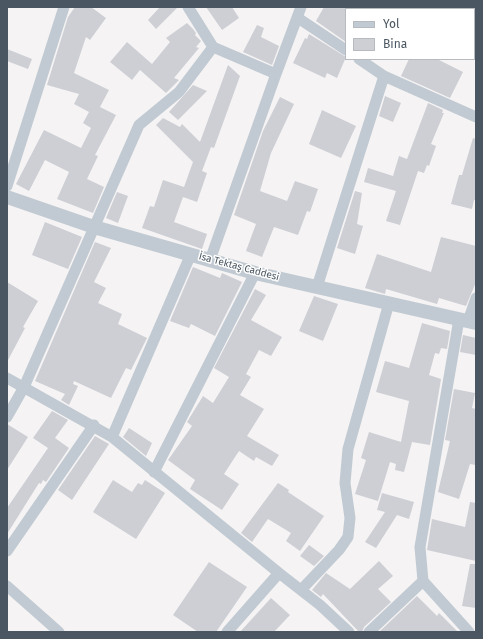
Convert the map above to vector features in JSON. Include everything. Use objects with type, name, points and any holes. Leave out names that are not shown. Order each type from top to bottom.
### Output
[{"type":"street","points":[[7,186],[64,7]]},
{"type":"street","points":[[193,9],[213,47],[276,74]]},
{"type":"street","points":[[210,260],[276,74],[300,12],[345,49]]},
{"type":"street","points":[[7,417],[24,387],[139,125],[179,92],[213,47]]},
{"type":"street","points":[[360,60],[384,76],[476,117]]},
{"type":"street","points":[[317,287],[384,76]]},
{"type":"street","name":"İsa Tektaş Caddesi","points":[[7,197],[94,227],[255,273],[468,321]]},
{"type":"street","points":[[112,437],[191,254]]},
{"type":"street","points":[[154,472],[255,273]]},
{"type":"street","points":[[469,632],[423,581],[420,547],[468,321],[476,298]]},
{"type":"street","points":[[302,590],[339,550],[348,537],[350,518],[345,483],[348,449],[389,304]]},
{"type":"street","points":[[7,378],[94,425],[112,437],[302,590],[349,632]]},
{"type":"street","points":[[7,551],[94,425]]},
{"type":"street","points":[[226,632],[279,573]]},
{"type":"street","points":[[369,632],[423,581]]},
{"type":"street","points":[[7,586],[59,632]]},
{"type":"building","points":[[75,7],[91,7],[106,18],[90,40],[86,37],[74,73],[109,90],[100,107],[116,115],[95,155],[98,156],[87,179],[104,187],[93,213],[57,199],[69,172],[45,160],[29,191],[16,184],[44,130],[81,148],[91,128],[83,123],[89,112],[74,104],[79,94],[47,85],[68,17]]},
{"type":"building","points":[[160,7],[178,7],[156,29],[148,20]]},
{"type":"building","points":[[206,7],[232,7],[239,18],[222,30]]},
{"type":"building","points":[[324,7],[346,7],[345,41],[316,21]]},
{"type":"building","points":[[187,23],[201,41],[196,47],[199,48],[174,78],[179,80],[166,93],[140,70],[132,80],[110,62],[127,42],[152,64],[170,42],[166,38]]},
{"type":"building","points":[[257,25],[264,28],[261,37],[279,46],[272,65],[243,52]]},
{"type":"building","points":[[309,34],[345,56],[337,78],[327,73],[325,78],[293,63],[305,38],[307,39]]},
{"type":"building","points":[[7,49],[32,59],[28,69],[7,61]]},
{"type":"building","points":[[409,60],[439,60],[463,72],[450,98],[401,76]]},
{"type":"building","points":[[228,65],[240,76],[214,148],[211,147],[202,171],[207,173],[197,202],[183,197],[174,222],[207,234],[202,249],[142,228],[150,206],[154,207],[163,180],[184,187],[193,162],[156,125],[163,118],[180,127],[182,124],[200,142]]},
{"type":"building","points":[[193,85],[207,91],[178,120],[169,112]]},
{"type":"building","points":[[385,96],[401,103],[393,122],[379,116]]},
{"type":"building","points":[[280,97],[294,104],[271,153],[260,191],[287,201],[295,181],[318,189],[310,212],[307,211],[298,235],[274,227],[262,257],[246,251],[256,224],[234,215],[263,131]]},
{"type":"building","points":[[428,103],[443,110],[442,113],[444,113],[431,144],[436,146],[429,166],[427,165],[424,173],[418,171],[400,225],[386,221],[396,191],[364,182],[368,168],[393,176],[399,156],[407,159]]},
{"type":"building","points":[[322,110],[356,126],[341,158],[309,144]]},
{"type":"building","points":[[473,138],[476,139],[476,200],[474,200],[472,209],[451,204],[459,175],[462,175]]},
{"type":"building","points":[[355,191],[362,193],[357,224],[363,226],[355,254],[337,248]]},
{"type":"building","points":[[117,192],[128,196],[118,223],[106,218]]},
{"type":"building","points":[[45,222],[82,237],[68,269],[32,255]]},
{"type":"building","points":[[441,237],[476,246],[476,282],[466,306],[439,298],[437,304],[386,289],[385,294],[365,288],[377,254],[431,272]]},
{"type":"building","points":[[95,242],[111,248],[94,282],[106,288],[98,303],[122,314],[118,324],[147,338],[131,370],[126,368],[111,398],[74,381],[73,384],[78,386],[69,405],[61,400],[65,394],[35,381]]},
{"type":"building","points":[[193,267],[220,278],[222,273],[242,282],[215,336],[191,324],[189,328],[170,321]]},
{"type":"building","points":[[7,282],[38,301],[23,327],[25,328],[7,362]]},
{"type":"building","points":[[255,289],[266,295],[251,320],[282,337],[271,356],[259,350],[246,374],[251,377],[240,395],[264,409],[247,436],[279,455],[272,466],[256,457],[254,461],[239,451],[224,474],[239,484],[222,510],[190,489],[195,480],[168,460],[192,426],[187,422],[203,396],[213,403],[229,377],[214,368]]},
{"type":"building","points":[[314,296],[338,304],[323,341],[299,331]]},
{"type":"building","points":[[422,323],[450,331],[447,349],[441,348],[439,354],[435,353],[429,375],[441,379],[430,445],[412,442],[404,472],[395,470],[396,464],[390,462],[378,501],[355,494],[366,460],[361,458],[369,432],[401,442],[409,401],[376,392],[385,361],[409,368]]},
{"type":"building","points":[[463,335],[476,338],[476,355],[460,352]]},
{"type":"building","points":[[454,389],[475,393],[472,408],[476,409],[476,465],[470,464],[459,499],[438,492],[450,441],[445,440]]},
{"type":"building","points":[[52,411],[68,420],[55,438],[69,448],[46,482],[43,480],[41,484],[39,483],[7,534],[7,508],[48,448],[33,438]]},
{"type":"building","points":[[7,424],[28,437],[7,470]]},
{"type":"building","points":[[129,428],[152,443],[146,456],[123,437]]},
{"type":"building","points":[[95,436],[109,444],[72,500],[58,490]]},
{"type":"building","points":[[113,480],[132,492],[138,483],[142,485],[145,480],[165,493],[136,539],[93,512]]},
{"type":"building","points":[[278,483],[289,490],[288,492],[324,516],[300,551],[286,541],[291,533],[268,519],[252,542],[241,533]]},
{"type":"building","points":[[382,493],[414,502],[409,519],[397,515],[376,548],[365,542],[385,512],[377,510]]},
{"type":"building","points":[[470,502],[476,503],[476,561],[427,550],[432,519],[465,527]]},
{"type":"building","points":[[309,545],[324,556],[314,566],[300,556]]},
{"type":"building","points":[[379,561],[393,576],[378,589],[391,602],[364,627],[362,632],[359,632],[323,594],[321,597],[312,590],[326,573],[350,589]]},
{"type":"building","points":[[209,562],[247,587],[216,632],[198,632],[173,615]]},
{"type":"building","points":[[470,564],[476,564],[476,608],[462,606]]},
{"type":"building","points":[[417,596],[437,616],[439,613],[458,632],[379,632]]},
{"type":"building","points":[[271,598],[290,615],[274,632],[240,632]]}]
